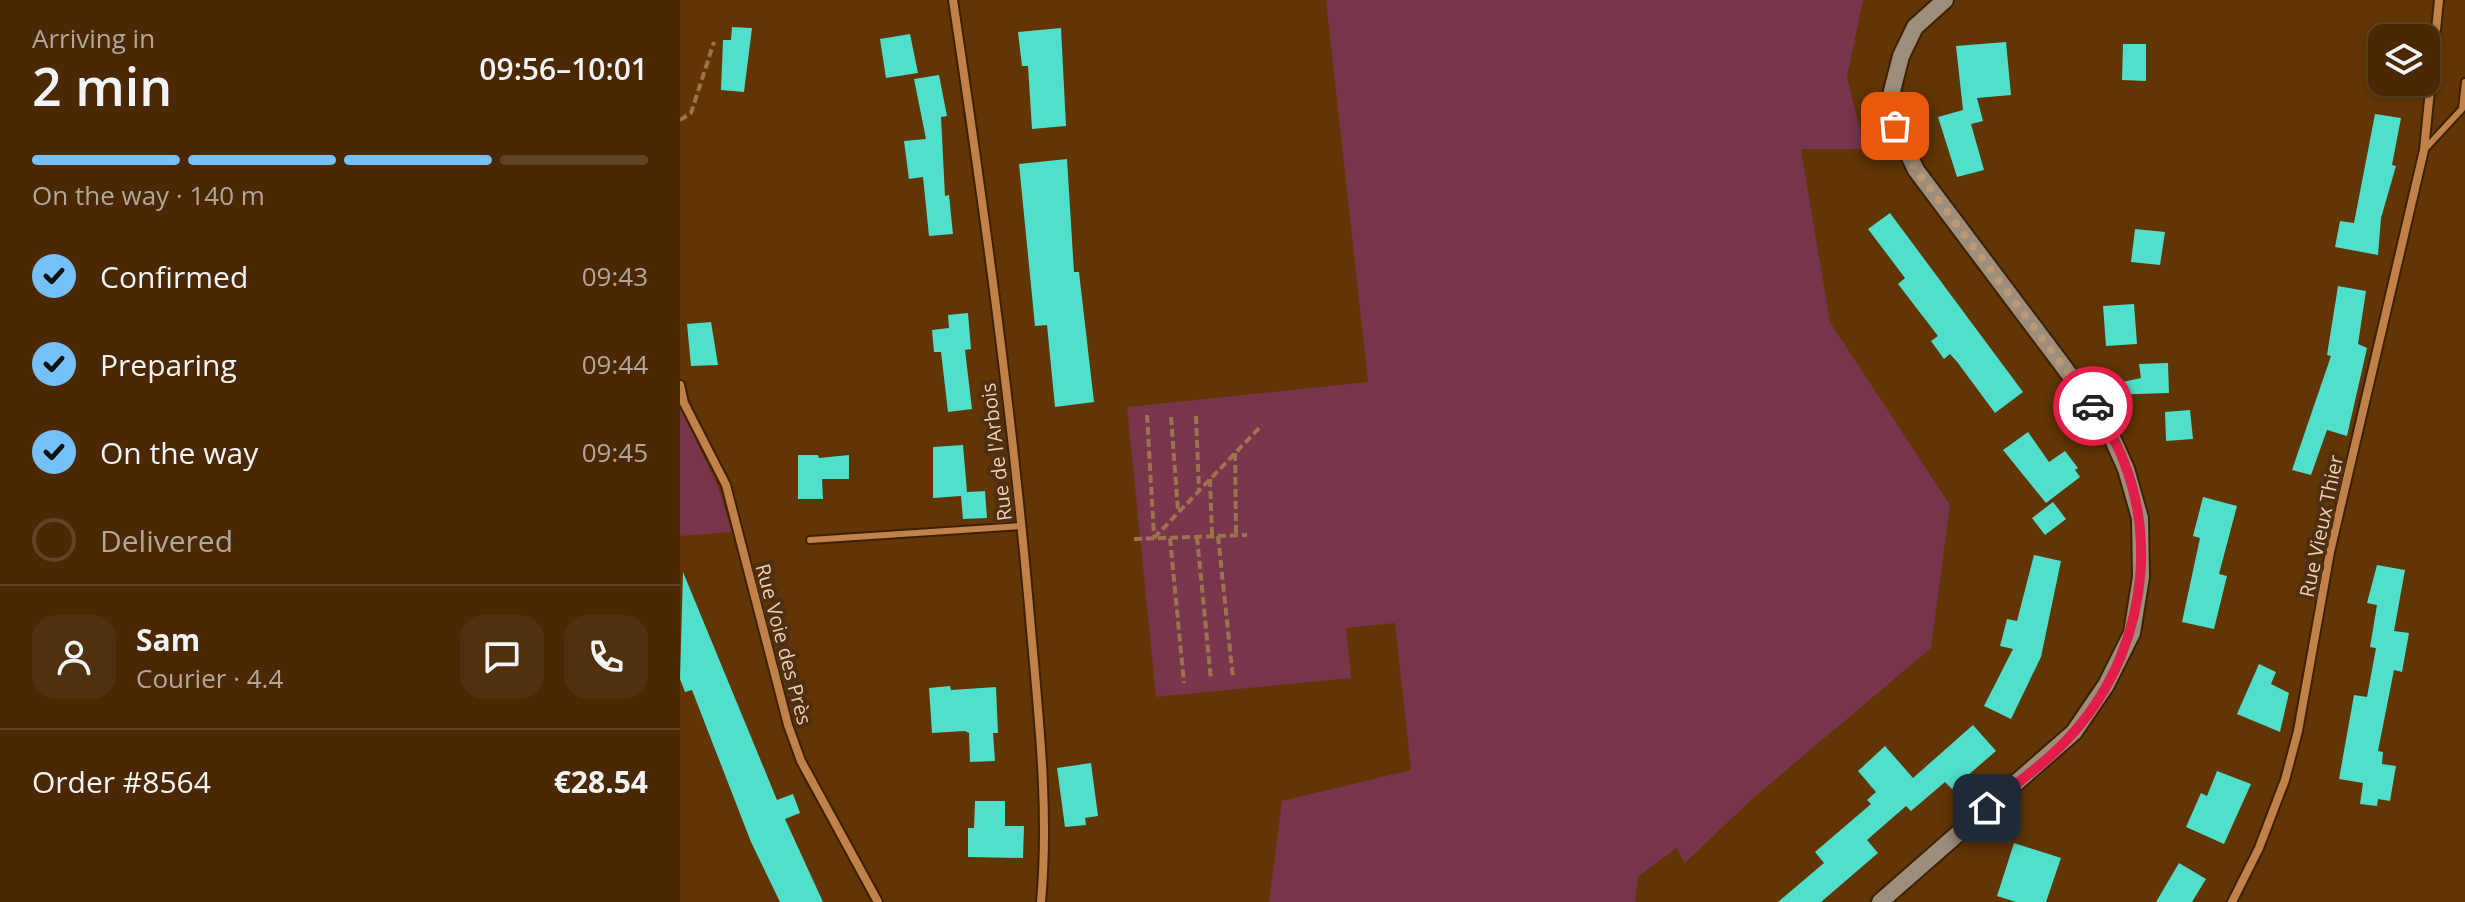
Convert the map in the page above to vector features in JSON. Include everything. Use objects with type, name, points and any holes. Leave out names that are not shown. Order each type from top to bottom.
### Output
[{"type":"street","name":"Rue de l'Arbois","points":[[953,0],[970,98],[1021,526],[1041,749],[1045,865],[1041,902]]},
{"type":"street","points":[[1880,902],[2074,732],[2106,685],[2132,633],[2141,577],[2140,518],[2126,469],[2105,422],[1916,170],[1895,126],[1892,91],[1901,56],[1915,27],[1945,0]]},
{"type":"street","name":"Rue Vieux Thier","points":[[2232,902],[2259,848],[2285,780],[2298,731],[2330,552],[2424,150],[2439,0]]},
{"type":"street","name":"Rue Voie des Près","points":[[680,385],[684,403],[726,485],[788,725],[801,761],[878,902]]},
{"type":"lane","name":"Rue Vieux Thier","points":[[2424,150],[2462,109],[2465,82]]},
{"type":"lane","points":[[810,540],[1021,526]]},
{"type":"path","points":[[680,120],[691,113],[714,42]]},
{"type":"path","points":[[1147,415],[1154,538]]},
{"type":"path","points":[[1196,416],[1199,491]]},
{"type":"path","points":[[1171,417],[1178,513]]},
{"type":"path","points":[[1154,538],[1262,425]]},
{"type":"path","points":[[1235,453],[1236,535]]},
{"type":"path","points":[[1210,479],[1233,678]]},
{"type":"path","points":[[1134,539],[1247,535]]},
{"type":"path","points":[[1197,537],[1211,680]]},
{"type":"path","points":[[1170,538],[1184,683]]},
{"type":"shaded area","points":[[1326,0],[1863,0],[1847,77],[1865,149],[1801,149],[1830,322],[1950,505],[1931,648],[1751,800],[1685,863],[1676,848],[1638,877],[1635,902],[1269,902],[1282,801],[1411,770],[1395,623],[1346,628],[1351,678],[1156,697],[1127,407],[1368,382]]},
{"type":"shaded area","points":[[680,407],[718,487],[732,532],[680,536]]},
{"type":"building","points":[[732,27],[752,28],[744,92],[721,90],[723,40],[731,40]]},
{"type":"building","points":[[1061,28],[1066,126],[1032,129],[1028,66],[1022,66],[1018,32]]},
{"type":"building","points":[[910,34],[918,73],[886,78],[880,39]]},
{"type":"building","points":[[2006,42],[2011,95],[1977,98],[1983,121],[1971,124],[1984,170],[1957,177],[1938,117],[1963,110],[1956,46]]},
{"type":"building","points":[[2123,44],[2146,44],[2146,81],[2122,80]]},
{"type":"building","points":[[939,75],[947,116],[941,117],[945,196],[949,195],[953,234],[929,236],[923,177],[909,179],[904,141],[926,139],[914,79]]},
{"type":"building","points":[[2375,114],[2401,118],[2392,165],[2396,166],[2381,218],[2378,255],[2335,247],[2340,221],[2354,223]]},
{"type":"building","points":[[1067,159],[1074,272],[1079,272],[1094,402],[1055,407],[1047,325],[1035,326],[1019,164]]},
{"type":"building","points":[[1890,213],[2023,392],[1995,413],[1950,354],[1944,359],[1931,341],[1938,336],[1898,284],[1905,278],[1868,229]]},
{"type":"building","points":[[2135,229],[2165,232],[2160,265],[2131,262]]},
{"type":"building","points":[[2338,286],[2366,291],[2358,344],[2367,348],[2347,436],[2327,430],[2311,475],[2292,470],[2331,356],[2327,355]]},
{"type":"building","points":[[2134,304],[2137,344],[2106,346],[2103,306]]},
{"type":"building","points":[[968,313],[971,349],[965,350],[972,409],[948,412],[941,352],[934,352],[932,330],[949,328],[948,315]]},
{"type":"building","points":[[711,322],[718,365],[691,366],[687,324]]},
{"type":"building","points":[[2168,363],[2169,393],[2105,395],[2104,386],[2141,378],[2139,364]]},
{"type":"building","points":[[2190,410],[2193,439],[2166,441],[2165,412]]},
{"type":"building","points":[[2028,432],[2049,462],[2065,451],[2078,468],[2075,470],[2080,477],[2046,503],[2003,450]]},
{"type":"building","points":[[963,445],[967,492],[985,491],[987,518],[963,519],[961,496],[933,498],[933,447]]},
{"type":"building","points":[[798,455],[818,455],[819,458],[849,455],[849,479],[822,479],[823,499],[798,499]]},
{"type":"building","points":[[2203,497],[2237,506],[2219,574],[2227,576],[2214,629],[2182,622],[2200,538],[2193,536]]},
{"type":"building","points":[[2053,502],[2066,519],[2045,535],[2032,518]]},
{"type":"building","points":[[2034,555],[2061,561],[2041,657],[2011,719],[1984,706],[2013,649],[2000,646],[2007,619],[2017,621]]},
{"type":"building","points":[[2377,565],[2405,570],[2394,631],[2409,633],[2402,672],[2394,670],[2378,751],[2383,752],[2382,764],[2396,766],[2390,801],[2378,799],[2377,806],[2360,804],[2363,783],[2339,779],[2354,695],[2367,697],[2376,648],[2370,647],[2377,605],[2367,603]]},
{"type":"building","points":[[683,572],[777,800],[793,794],[800,813],[785,819],[823,902],[780,902],[751,842],[692,690],[685,692],[680,679]]},
{"type":"building","points":[[2259,664],[2276,672],[2271,684],[2289,693],[2280,732],[2237,714]]},
{"type":"building","points":[[950,686],[951,690],[996,687],[998,733],[993,733],[995,761],[970,762],[969,733],[965,731],[932,733],[929,688]]},
{"type":"building","points":[[1973,725],[1996,751],[1952,789],[1945,782],[1911,811],[1906,806],[1867,840],[1878,853],[1821,902],[1778,902],[1824,863],[1815,852],[1871,804],[1867,800],[1876,792],[1858,771],[1885,746],[1913,778]]},
{"type":"building","points":[[1091,763],[1098,816],[1085,818],[1086,825],[1065,827],[1057,768]]},
{"type":"building","points":[[2217,771],[2251,784],[2224,844],[2186,827],[2201,793],[2207,796]]},
{"type":"building","points":[[975,801],[1005,801],[1005,826],[1024,826],[1023,858],[968,857],[968,828],[974,828]]},
{"type":"building","points":[[2014,843],[2061,858],[2046,902],[2016,902],[1997,896]]},
{"type":"building","points":[[2179,863],[2206,879],[2192,902],[2156,902]]},
{"type":"way so far","points":[[1895,126],[1916,170],[2093,406]]},
{"type":"route","points":[[1987,808],[2074,732],[2106,685],[2132,633],[2141,577],[2140,518],[2126,469],[2105,422],[2093,406]]}]
